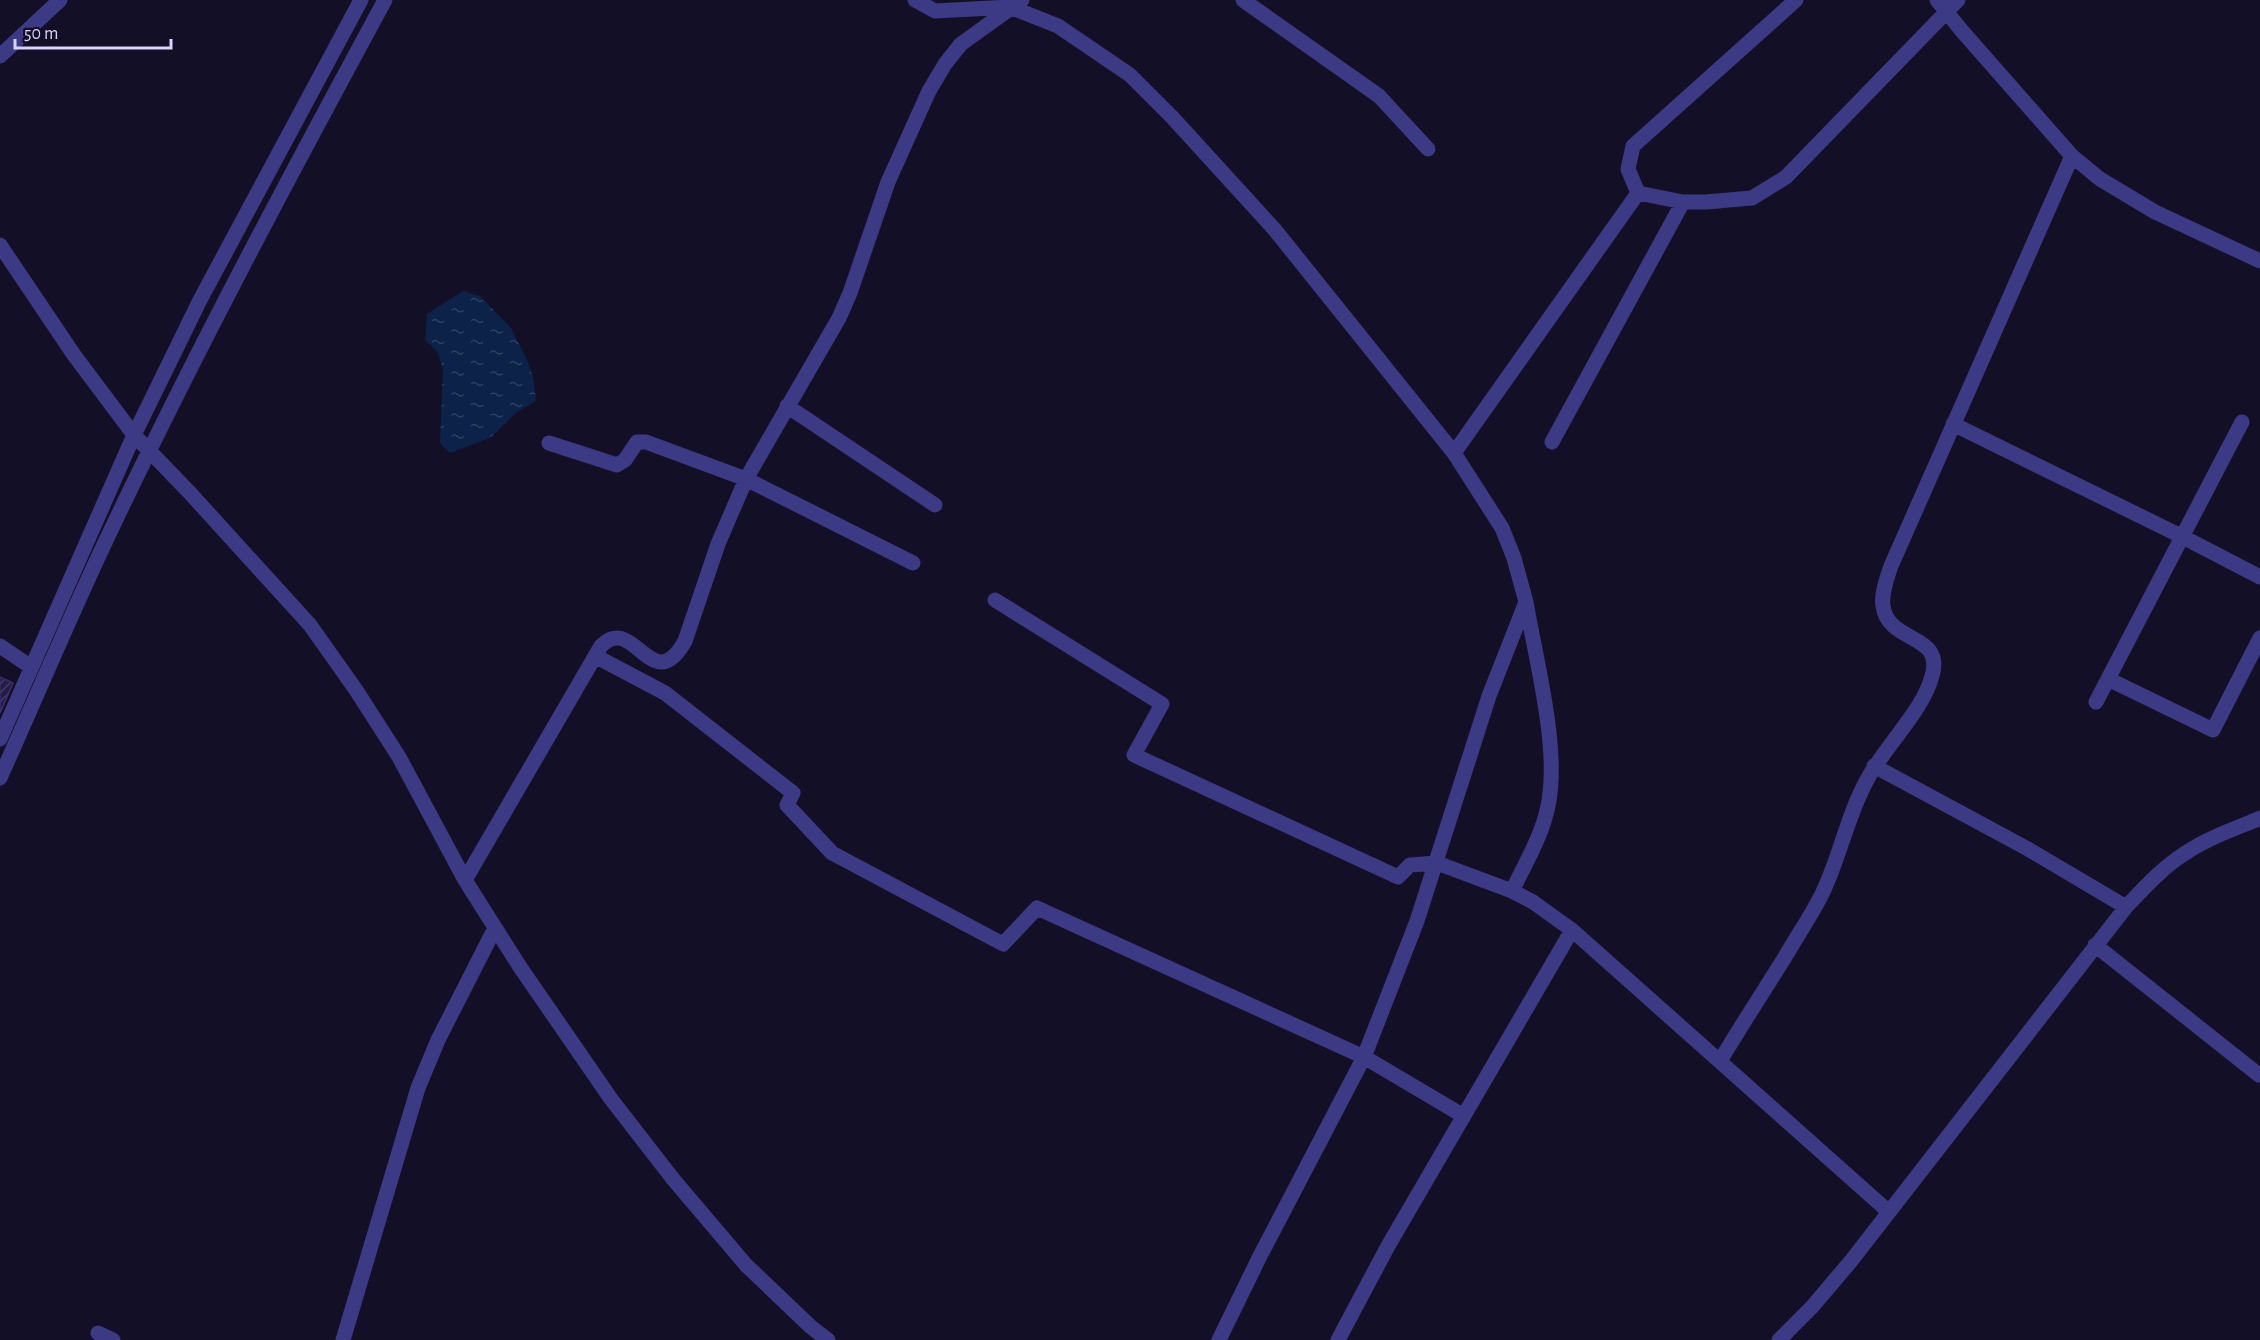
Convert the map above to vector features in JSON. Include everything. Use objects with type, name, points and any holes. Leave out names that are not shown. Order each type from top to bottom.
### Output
[{"type":"street","points":[[0,56],[60,0]]},
{"type":"street","points":[[0,739],[134,435],[205,289],[361,0]]},
{"type":"street","points":[[0,778],[101,550],[336,88],[385,0]]},
{"type":"street","points":[[915,0],[935,11],[1016,4],[1058,26],[1130,75],[1172,117],[1275,230],[1454,453],[1502,528],[1514,558],[1526,602],[1548,726],[1552,782],[1548,808],[1538,836],[1512,891]]},
{"type":"street","points":[[1242,0],[1379,96],[1428,149]]},
{"type":"street","points":[[1638,193],[1628,169],[1632,146],[1796,0]]},
{"type":"street","points":[[1937,0],[2072,156],[2100,179],[2155,212],[2260,261]]},
{"type":"street","points":[[1638,193],[1683,202],[1752,198],[1785,177],[1948,13],[1958,0]]},
{"type":"street","points":[[465,880],[595,656],[609,638],[618,636],[662,663],[669,662],[678,654],[685,641],[718,544],[746,479],[839,318],[850,293],[888,182],[929,91],[945,64],[961,44],[1016,4]]},
{"type":"street","points":[[1720,1061],[1822,894],[1860,792],[1874,766],[1915,709],[1932,676],[1935,662],[1933,654],[1920,643],[1896,630],[1885,618],[1882,603],[1891,566],[2072,156]]},
{"type":"street","points":[[1454,453],[1638,193]]},
{"type":"street","points":[[1552,442],[1683,202]]},
{"type":"street","points":[[0,245],[74,355],[134,435],[235,541],[310,626],[357,690],[399,757],[465,880],[520,967],[611,1099],[746,1265],[811,1327],[828,1340]]},
{"type":"street","points":[[787,406],[935,505]]},
{"type":"street","points":[[2096,702],[2242,422]]},
{"type":"street","points":[[1953,424],[2260,577]]},
{"type":"street","points":[[549,443],[617,465],[625,460],[633,445],[641,441],[746,479],[913,563]]},
{"type":"street","points":[[995,600],[1162,704],[1134,755],[1398,877],[1410,865],[1437,863],[1512,891],[1533,902],[1572,930],[1889,1212]]},
{"type":"street","points":[[1219,1340],[1364,1057],[1417,921],[1489,696],[1526,602]]},
{"type":"street","points":[[2108,679],[2213,730],[2259,645]]},
{"type":"street","points":[[0,646],[31,667]]},
{"type":"street","points":[[595,656],[665,693],[793,793],[787,805],[832,853],[1003,944],[1037,908],[1364,1057],[1462,1115]]},
{"type":"street","points":[[1874,766],[2028,849],[2126,907]]},
{"type":"street","points":[[1784,1339],[1889,1212],[2126,907],[2155,876],[2185,853],[2260,818]]},
{"type":"street","points":[[343,1340],[418,1088],[438,1040],[495,928]]},
{"type":"street","points":[[1338,1340],[1462,1115],[1572,930]]},
{"type":"street","points":[[2096,945],[2259,1075]]},
{"type":"street","points":[[98,1333],[113,1340]]},
{"type":"water","points":[[463,291],[480,296],[511,328],[533,377],[536,401],[517,412],[490,438],[450,453],[440,443],[443,369],[437,351],[425,340],[427,314]]},
{"type":"building","points":[[0,677],[13,683],[0,713]]}]
